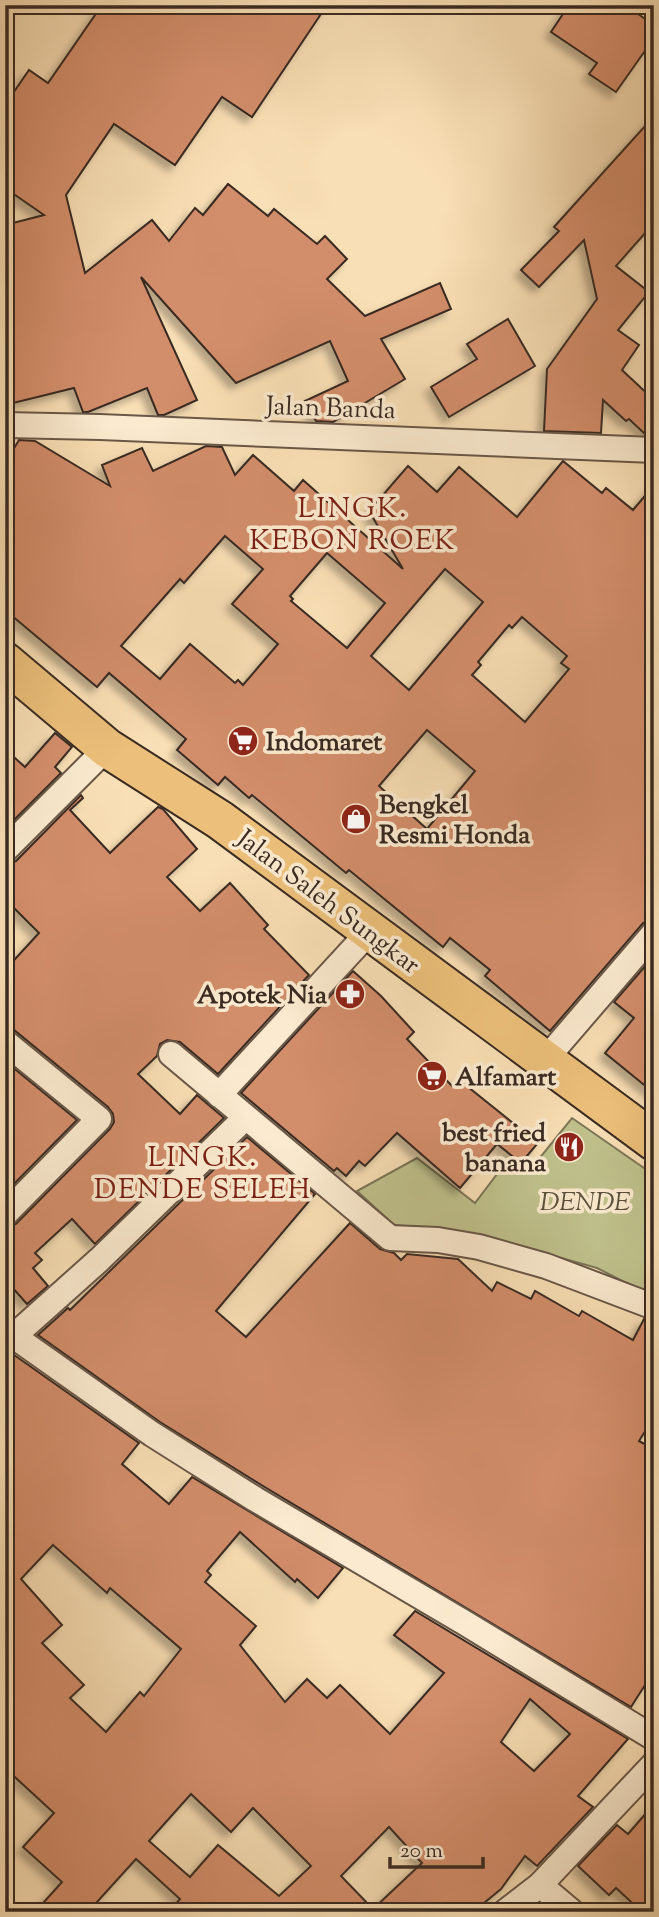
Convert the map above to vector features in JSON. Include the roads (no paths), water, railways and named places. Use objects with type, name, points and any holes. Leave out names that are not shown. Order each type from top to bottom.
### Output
[{"type":"highway","name":"Jalan Saleh Sungkar","points":[[5,662],[107,748],[220,820],[545,1060],[649,1128]]},
{"type":"street","name":"Jalan Banda","points":[[5,425],[654,450]]},
{"type":"street","points":[[5,850],[107,748]]},
{"type":"street","points":[[219,1095],[369,932]]},
{"type":"street","points":[[545,1060],[654,933]]},
{"type":"street","points":[[5,1042],[99,1119],[5,1214]]},
{"type":"street","points":[[171,1054],[390,1238],[438,1240],[480,1247],[546,1266],[654,1307]]},
{"type":"street","points":[[245,1118],[99,1260],[10,1332],[175,1448],[654,1738]]},
{"type":"street","points":[[505,1912],[540,1885],[654,1764]]},
{"type":"street","points":[[540,1885],[572,1912]]},
{"type":"place","name":"Indomaret","points":[[243,741]]},
{"type":"place","name":"Bengkel Resmi Honda","points":[[356,819]]},
{"type":"place","name":"Apotek Nia","points":[[350,994]]},
{"type":"place","name":"Alfamart","points":[[432,1076]]},
{"type":"place","name":"best fried banana","points":[[569,1147]]},
{"type":"district","name":"LINGK. KEBON ROEK","points":[[353,523]]},
{"type":"district","name":"LINGK. DENDE SELEH","points":[[203,1172]]},
{"type":"park label","name":"DENDE","points":[[585,1201]]}]
